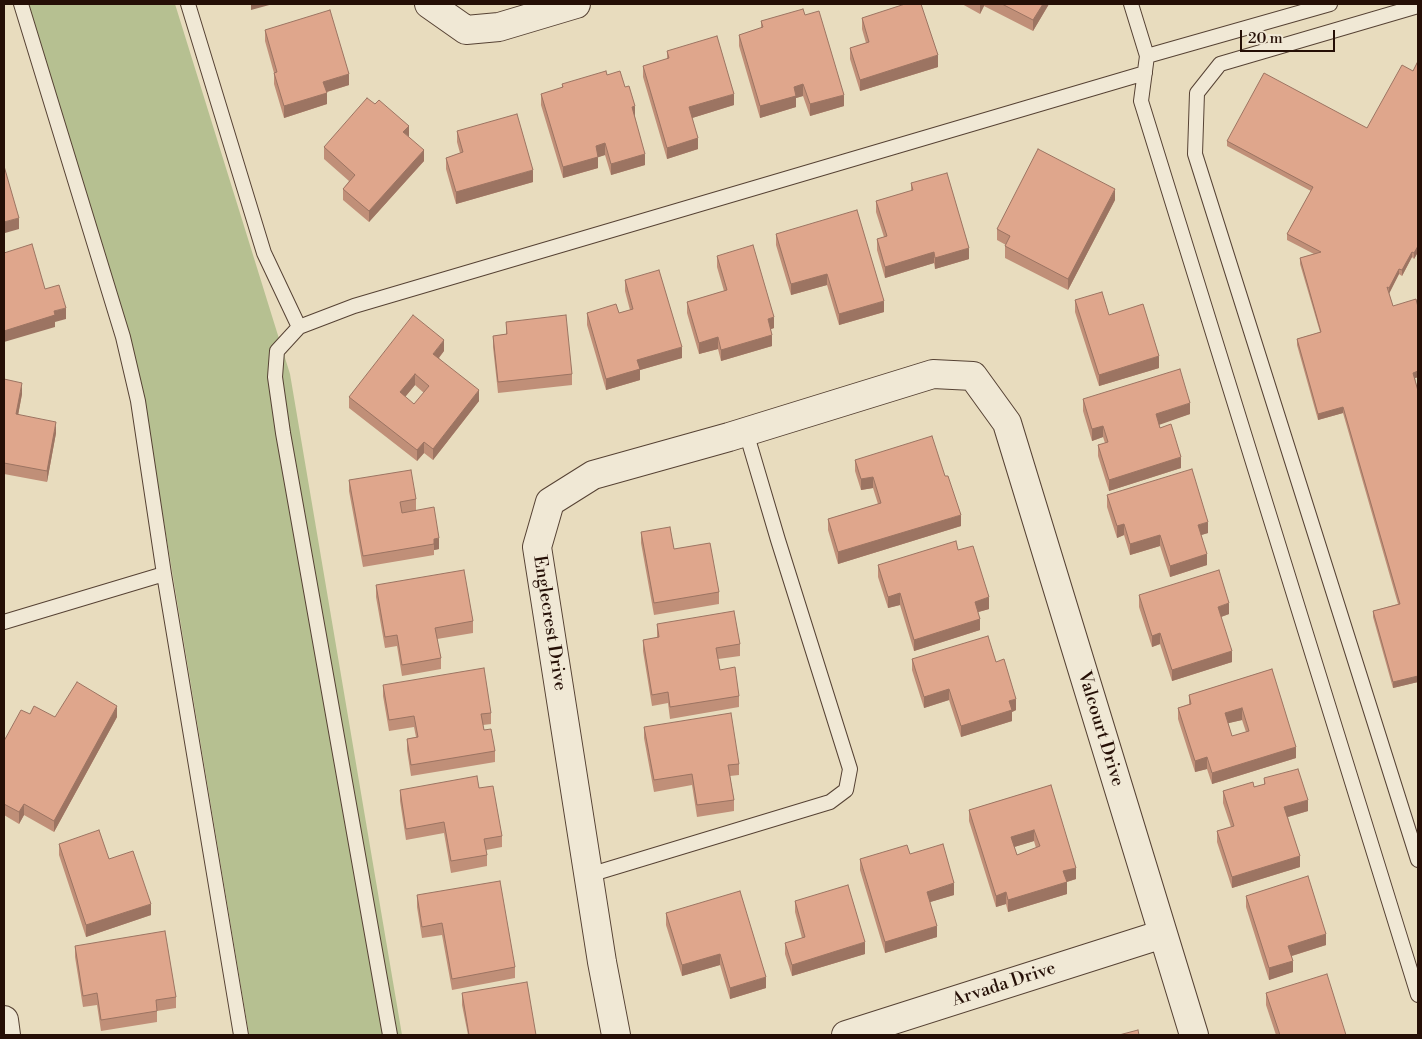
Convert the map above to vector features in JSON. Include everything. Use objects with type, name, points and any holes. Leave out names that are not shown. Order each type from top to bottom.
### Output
[{"type":"street","points":[[429,4],[466,30],[499,27],[576,4]]},
{"type":"street","name":"Englecrest Drive","points":[[616,1035],[602,962],[536,547],[550,502],[593,475],[746,432],[933,374],[973,376],[1007,423]]},
{"type":"street","name":"Valcourt Drive","points":[[1007,423],[1194,1035]]},
{"type":"street","name":"Arvada Drive","points":[[846,1035],[1163,934]]},
{"type":"street","points":[[4,1020],[6,1035]]},
{"type":"lane","points":[[22,4],[123,337],[138,401],[164,574],[241,1035]]},
{"type":"lane","points":[[188,4],[264,253],[299,327]]},
{"type":"lane","points":[[1131,4],[1146,56],[1141,101],[1418,996]]},
{"type":"lane","points":[[1146,56],[1330,4]]},
{"type":"lane","points":[[1418,6],[1220,64],[1197,93],[1195,154],[1418,860]]},
{"type":"lane","points":[[390,1035],[282,434],[276,377],[277,351],[299,327],[354,306],[1145,73]]},
{"type":"lane","points":[[589,875],[830,802],[846,790],[850,769],[746,432]]},
{"type":"lane","points":[[4,622],[164,574]]},
{"type":"green space","points":[[26,4],[175,4],[290,374],[402,1035],[249,1035],[141,384]]},
{"type":"building","points":[[905,4],[921,4],[938,55],[860,80],[850,48],[869,42],[862,18]]},
{"type":"building","points":[[1002,4],[1043,4],[1033,20]]},
{"type":"building","points":[[803,9],[805,15],[819,11],[844,95],[810,104],[803,84],[794,87],[796,96],[760,106],[739,35],[763,27],[761,21]]},
{"type":"building","points":[[330,10],[349,74],[323,82],[327,93],[284,106],[274,73],[277,72],[265,30]]},
{"type":"building","points":[[717,36],[734,94],[689,107],[698,138],[667,148],[643,66],[669,58],[667,51]]},
{"type":"building","points":[[1418,61],[1418,246],[1414,253],[1412,252],[1402,270],[1399,269],[1389,288],[1387,287],[1393,306],[1416,299],[1418,307],[1418,371],[1413,373],[1418,391],[1418,676],[1393,682],[1373,611],[1400,604],[1343,407],[1318,414],[1297,339],[1321,332],[1300,258],[1321,252],[1287,234],[1313,187],[1227,141],[1264,73],[1367,128],[1402,65],[1413,71]]},
{"type":"building","points":[[606,71],[607,75],[620,71],[625,87],[629,86],[635,106],[632,107],[645,154],[611,164],[605,143],[596,146],[598,157],[563,167],[541,94],[563,87],[562,84]]},
{"type":"building","points":[[367,98],[375,104],[379,100],[409,126],[403,132],[424,150],[369,211],[343,189],[355,175],[324,147]]},
{"type":"building","points":[[517,114],[533,170],[456,192],[446,158],[463,152],[457,131]]},
{"type":"building","points":[[1038,149],[1115,189],[1068,279],[1005,246],[1010,236],[997,229]]},
{"type":"building","points":[[4,166],[19,218],[4,222]]},
{"type":"building","points":[[947,173],[969,248],[935,258],[934,252],[885,267],[877,239],[887,236],[876,201],[913,190],[911,183]]},
{"type":"building","points":[[857,210],[884,301],[839,314],[827,274],[791,284],[776,234]]},
{"type":"building","points":[[32,244],[45,289],[59,285],[66,308],[54,311],[55,315],[4,331],[4,253]]},
{"type":"building","points":[[753,245],[774,317],[768,319],[772,335],[721,350],[718,337],[699,343],[687,302],[727,290],[717,256]]},
{"type":"building","points":[[659,270],[682,347],[637,360],[640,369],[606,379],[587,313],[616,304],[619,313],[633,309],[625,280]]},
{"type":"building","points":[[1102,292],[1109,315],[1143,304],[1159,356],[1099,375],[1075,300]]},
{"type":"building","points":[[413,315],[444,340],[433,354],[479,390],[433,449],[424,442],[417,450],[349,397]],"holes":[[[415,374],[429,386],[414,404],[400,392]]]},
{"type":"building","points":[[566,315],[572,374],[498,382],[493,336],[507,334],[506,322]]},
{"type":"building","points":[[1180,369],[1190,403],[1156,414],[1160,428],[1171,424],[1181,457],[1109,480],[1098,445],[1108,442],[1103,426],[1092,429],[1083,399]]},
{"type":"building","points":[[4,379],[22,383],[16,414],[56,422],[47,471],[4,463]]},
{"type":"building","points":[[932,436],[945,476],[948,476],[961,515],[838,552],[828,519],[881,503],[873,477],[861,479],[855,460]]},
{"type":"building","points":[[1192,469],[1208,522],[1198,525],[1207,554],[1170,566],[1160,535],[1130,544],[1124,524],[1117,526],[1107,495]]},
{"type":"building","points":[[411,470],[416,499],[400,502],[402,513],[434,507],[439,538],[434,539],[434,544],[363,556],[349,480]]},
{"type":"building","points":[[670,527],[674,549],[710,543],[719,592],[654,603],[641,532]]},
{"type":"building","points":[[956,541],[958,550],[973,546],[989,597],[975,602],[980,619],[914,640],[900,593],[888,597],[878,565]]},
{"type":"building","points":[[464,570],[473,621],[435,628],[441,658],[402,665],[397,635],[385,637],[376,585]]},
{"type":"building","points":[[1219,570],[1229,603],[1218,607],[1232,651],[1172,670],[1160,633],[1152,636],[1139,595]]},
{"type":"building","points":[[734,611],[740,644],[716,648],[720,670],[735,667],[739,696],[670,707],[668,692],[652,695],[643,640],[659,637],[657,624]]},
{"type":"building","points":[[988,636],[996,662],[1004,659],[1016,699],[1009,701],[1012,710],[961,726],[949,689],[924,697],[912,659]]},
{"type":"building","points":[[484,668],[491,713],[481,714],[484,730],[491,729],[495,751],[411,765],[407,739],[418,737],[414,716],[389,720],[383,685]]},
{"type":"building","points":[[1272,669],[1296,747],[1212,773],[1207,757],[1195,761],[1178,708],[1191,704],[1189,695]],"holes":[[[1242,708],[1249,731],[1232,736],[1225,713]]]},
{"type":"building","points":[[77,682],[117,706],[54,821],[24,804],[19,812],[4,804],[4,741],[21,710],[30,714],[34,706],[55,717]]},
{"type":"building","points":[[731,713],[739,764],[728,765],[734,800],[697,805],[692,774],[654,780],[644,727]]},
{"type":"building","points":[[1298,769],[1308,800],[1284,807],[1300,856],[1232,877],[1217,831],[1234,826],[1223,791],[1253,782],[1254,787],[1265,784],[1264,778]]},
{"type":"building","points":[[477,776],[479,788],[493,786],[502,836],[484,839],[487,855],[451,861],[444,822],[406,829],[400,790]]},
{"type":"building","points":[[1051,785],[1076,868],[1063,871],[1067,882],[1008,900],[1006,892],[996,896],[969,810]],"holes":[[[1034,830],[1040,846],[1017,855],[1011,837]]]},
{"type":"building","points":[[99,830],[109,859],[133,851],[151,904],[86,925],[59,844]]},
{"type":"building","points":[[943,844],[954,883],[927,892],[937,926],[885,942],[860,859],[907,845],[910,854]]},
{"type":"building","points":[[1308,876],[1326,934],[1288,946],[1293,961],[1269,968],[1246,896]]},
{"type":"building","points":[[500,881],[515,967],[452,979],[442,923],[422,927],[417,895]]},
{"type":"building","points":[[848,885],[865,942],[792,965],[785,943],[805,937],[795,901]]},
{"type":"building","points":[[740,891],[766,977],[730,988],[720,954],[682,965],[666,913]]},
{"type":"building","points":[[165,931],[176,997],[156,1000],[157,1011],[101,1020],[97,993],[83,996],[75,946]]},
{"type":"building","points":[[1327,974],[1346,1035],[1280,1035],[1266,993]]},
{"type":"building","points":[[527,982],[536,1035],[469,1035],[462,993]]},
{"type":"building","points":[[1138,1030],[1139,1035],[1119,1035]]}]
